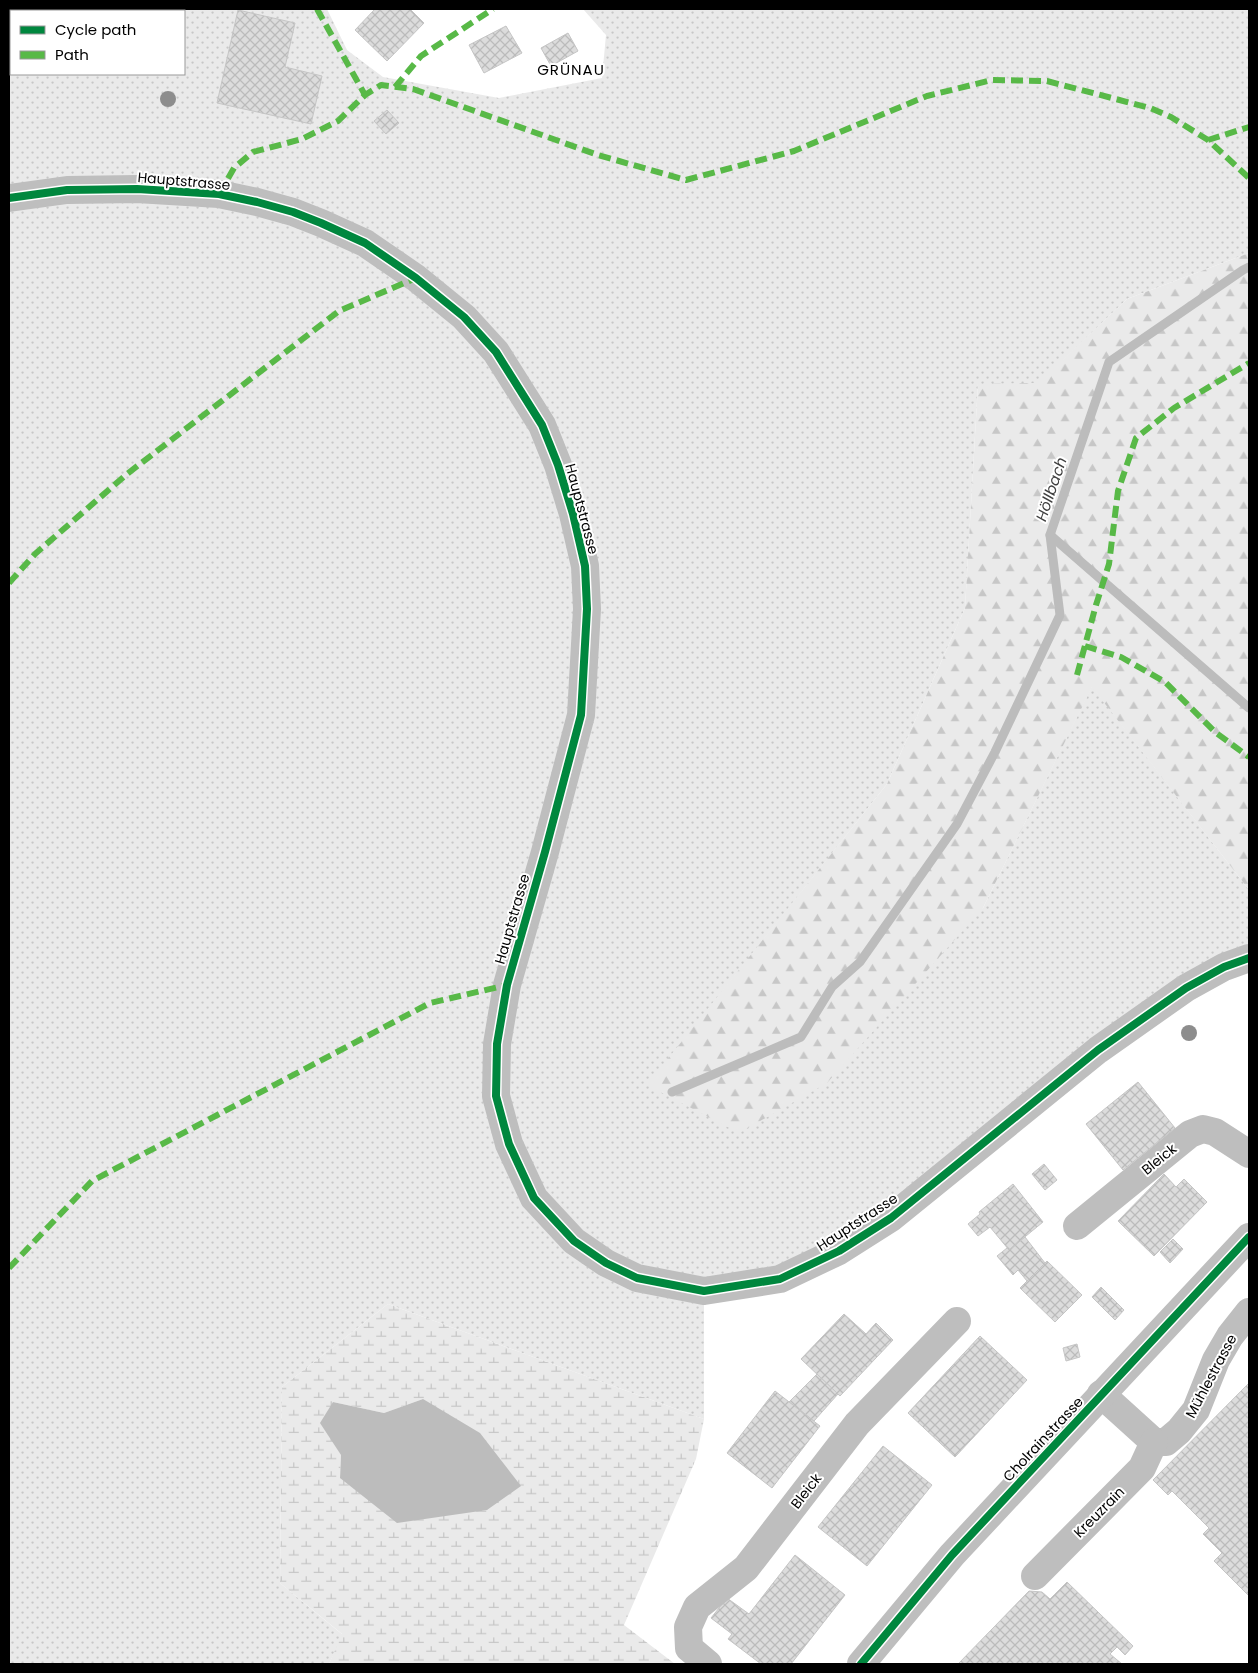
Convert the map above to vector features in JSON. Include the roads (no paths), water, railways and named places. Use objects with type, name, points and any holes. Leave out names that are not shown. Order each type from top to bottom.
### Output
[{"type":"street","name":"Hauptstrasse","points":[[9,198],[67,190],[102,189],[219,194],[284,209],[321,223],[365,243],[416,278],[464,317],[496,352],[542,425],[558,465],[573,514],[585,566],[587,609],[581,715],[545,852],[506,985],[497,1044],[496,1096],[509,1144],[534,1198],[574,1241],[606,1263],[637,1278],[704,1292],[780,1279],[814,1263],[839,1251],[891,1218],[1098,1050],[1186,988],[1224,967],[1249,958]]},
{"type":"street","name":"Bleick","points":[[1076,1226],[1190,1134],[1203,1129],[1215,1132],[1249,1154]]},
{"type":"street","name":"Cholrainstrasse","points":[[861,1664],[952,1555],[1249,1237]]},
{"type":"street","name":"Mühlestrasse","points":[[1154,1442],[1166,1442],[1179,1431],[1196,1410],[1216,1360],[1230,1336],[1249,1312]]},
{"type":"street","name":"Bleick","points":[[708,1664],[689,1648],[688,1626],[697,1607],[746,1568],[857,1424],[957,1321]]},
{"type":"street","points":[[1101,1394],[1154,1442]]},
{"type":"street","name":"Kreuzrain","points":[[1035,1576],[1142,1468],[1154,1442]]},
{"type":"waterway","name":"Höllbach","points":[[1249,267],[1109,362],[1050,535],[1249,708]]},
{"type":"waterway","points":[[672,1092],[801,1037],[832,987],[860,962],[957,824],[995,752],[1060,615],[1050,535]]},
{"type":"district","name":"GRÜNAU","points":[[571,69]]}]
